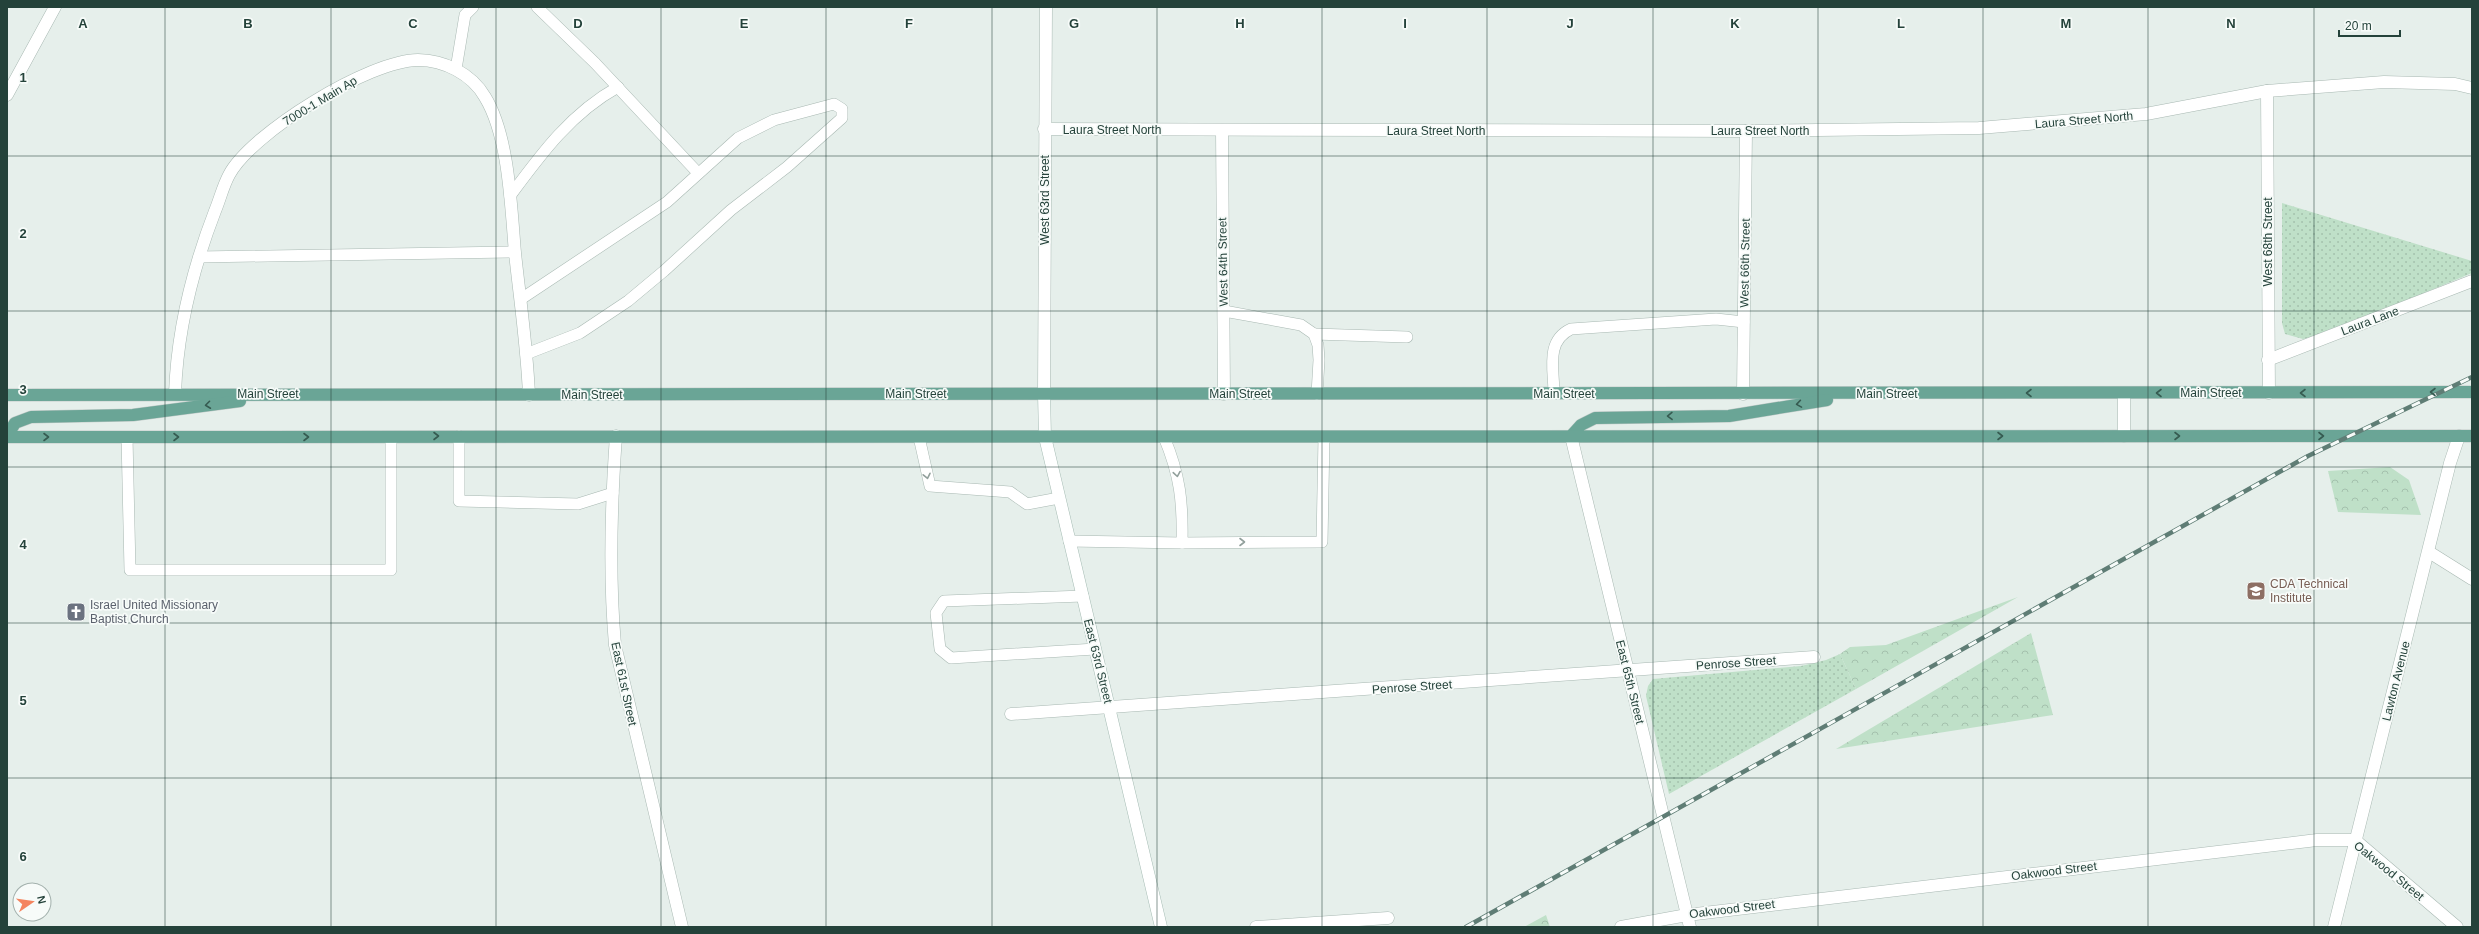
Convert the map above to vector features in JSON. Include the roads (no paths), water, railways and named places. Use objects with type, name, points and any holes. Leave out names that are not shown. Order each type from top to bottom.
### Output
[{"type":"main road","name":"Main Street","points":[[7,395],[1865,394],[2472,392]]},
{"type":"main road","points":[[288,394],[133,415],[32,417],[15,423],[7,437],[2472,436]]},
{"type":"main road","points":[[1571,436],[1581,425],[1595,418],[1729,416],[1865,394]]},
{"type":"street","points":[[7,95],[55,7]]},
{"type":"street","name":"West 63rd Street","points":[[1044,394],[1044,129],[1046,7]]},
{"type":"street","name":"7000-1 Main Ap","points":[[175,394],[181,334],[199,257],[229,176],[241,157],[290,117],[360,77],[396,64],[418,60],[456,69],[478,87],[494,114],[504,156],[510,196],[529,395]]},
{"type":"street","name":"Laura Street North","points":[[1044,129],[1746,131],[1979,128],[2146,114],[2267,91],[2384,82],[2455,84],[2472,88]]},
{"type":"street","name":"West 68th Street","points":[[2267,91],[2269,393]]},
{"type":"street","name":"West 64th Street","points":[[1222,130],[1224,394]]},
{"type":"street","name":"West 66th Street","points":[[1743,394],[1746,131]]},
{"type":"street","name":"Laura Lane","points":[[2268,360],[2472,281]]},
{"type":"street","points":[[2124,393],[2124,436]]},
{"type":"street","name":"East 63rd Street","points":[[1044,394],[1045,437],[1161,927]]},
{"type":"street","name":"East 61st Street","points":[[616,436],[613,493],[613,619],[615,645],[682,927]]},
{"type":"street","name":"East 65th Street","points":[[1571,436],[1690,927]]},
{"type":"street","name":"Lawton Avenue","points":[[2334,927],[2429,552],[2450,463],[2459,436]]},
{"type":"street","points":[[2429,552],[2472,579]]},
{"type":"street","name":"Penrose Street","points":[[1011,714],[1628,672],[1814,657]]},
{"type":"street","name":"Oakwood Street","points":[[1621,927],[1687,915],[2317,840],[2355,840],[2457,927]]},
{"type":"street","points":[[1256,927],[1388,918]]},
{"type":"lane","points":[[456,69],[465,15],[474,7]]},
{"type":"lane","points":[[537,7],[618,87],[698,173]]},
{"type":"lane","points":[[510,196],[567,125],[595,100],[618,87]]},
{"type":"lane","points":[[521,299],[667,202],[738,138],[774,120],[834,104],[842,109],[842,118],[787,167],[731,210],[664,271],[628,301],[580,332],[526,354]]},
{"type":"lane","points":[[199,257],[515,252]]},
{"type":"lane","points":[[1224,311],[1301,325],[1314,334],[1407,337]]},
{"type":"lane","points":[[1554,394],[1553,345],[1562,334],[1571,329],[1716,319],[1744,322]]},
{"type":"lane","points":[[1314,334],[1318,345],[1318,394]]},
{"type":"lane","points":[[459,436],[459,501],[578,504],[613,493]]},
{"type":"lane","points":[[127,437],[130,570],[391,570],[391,437]]},
{"type":"lane","points":[[919,437],[930,486],[1010,492],[1028,504],[1059,498]]},
{"type":"lane","points":[[1164,437],[1176,465],[1182,510],[1182,543]]},
{"type":"lane","points":[[1069,541],[1182,543],[1322,542],[1324,437]]},
{"type":"lane","points":[[1083,596],[944,601],[936,613],[940,649],[951,658],[1095,649]]},
{"type":"railway","points":[[1466,927],[2308,456],[2472,377]]},
{"type":"place","name":"CDA Technical Institute","points":[[2256,591]]},
{"type":"place","name":"Israel United Missionary Baptist Church","points":[[76,612]]}]
